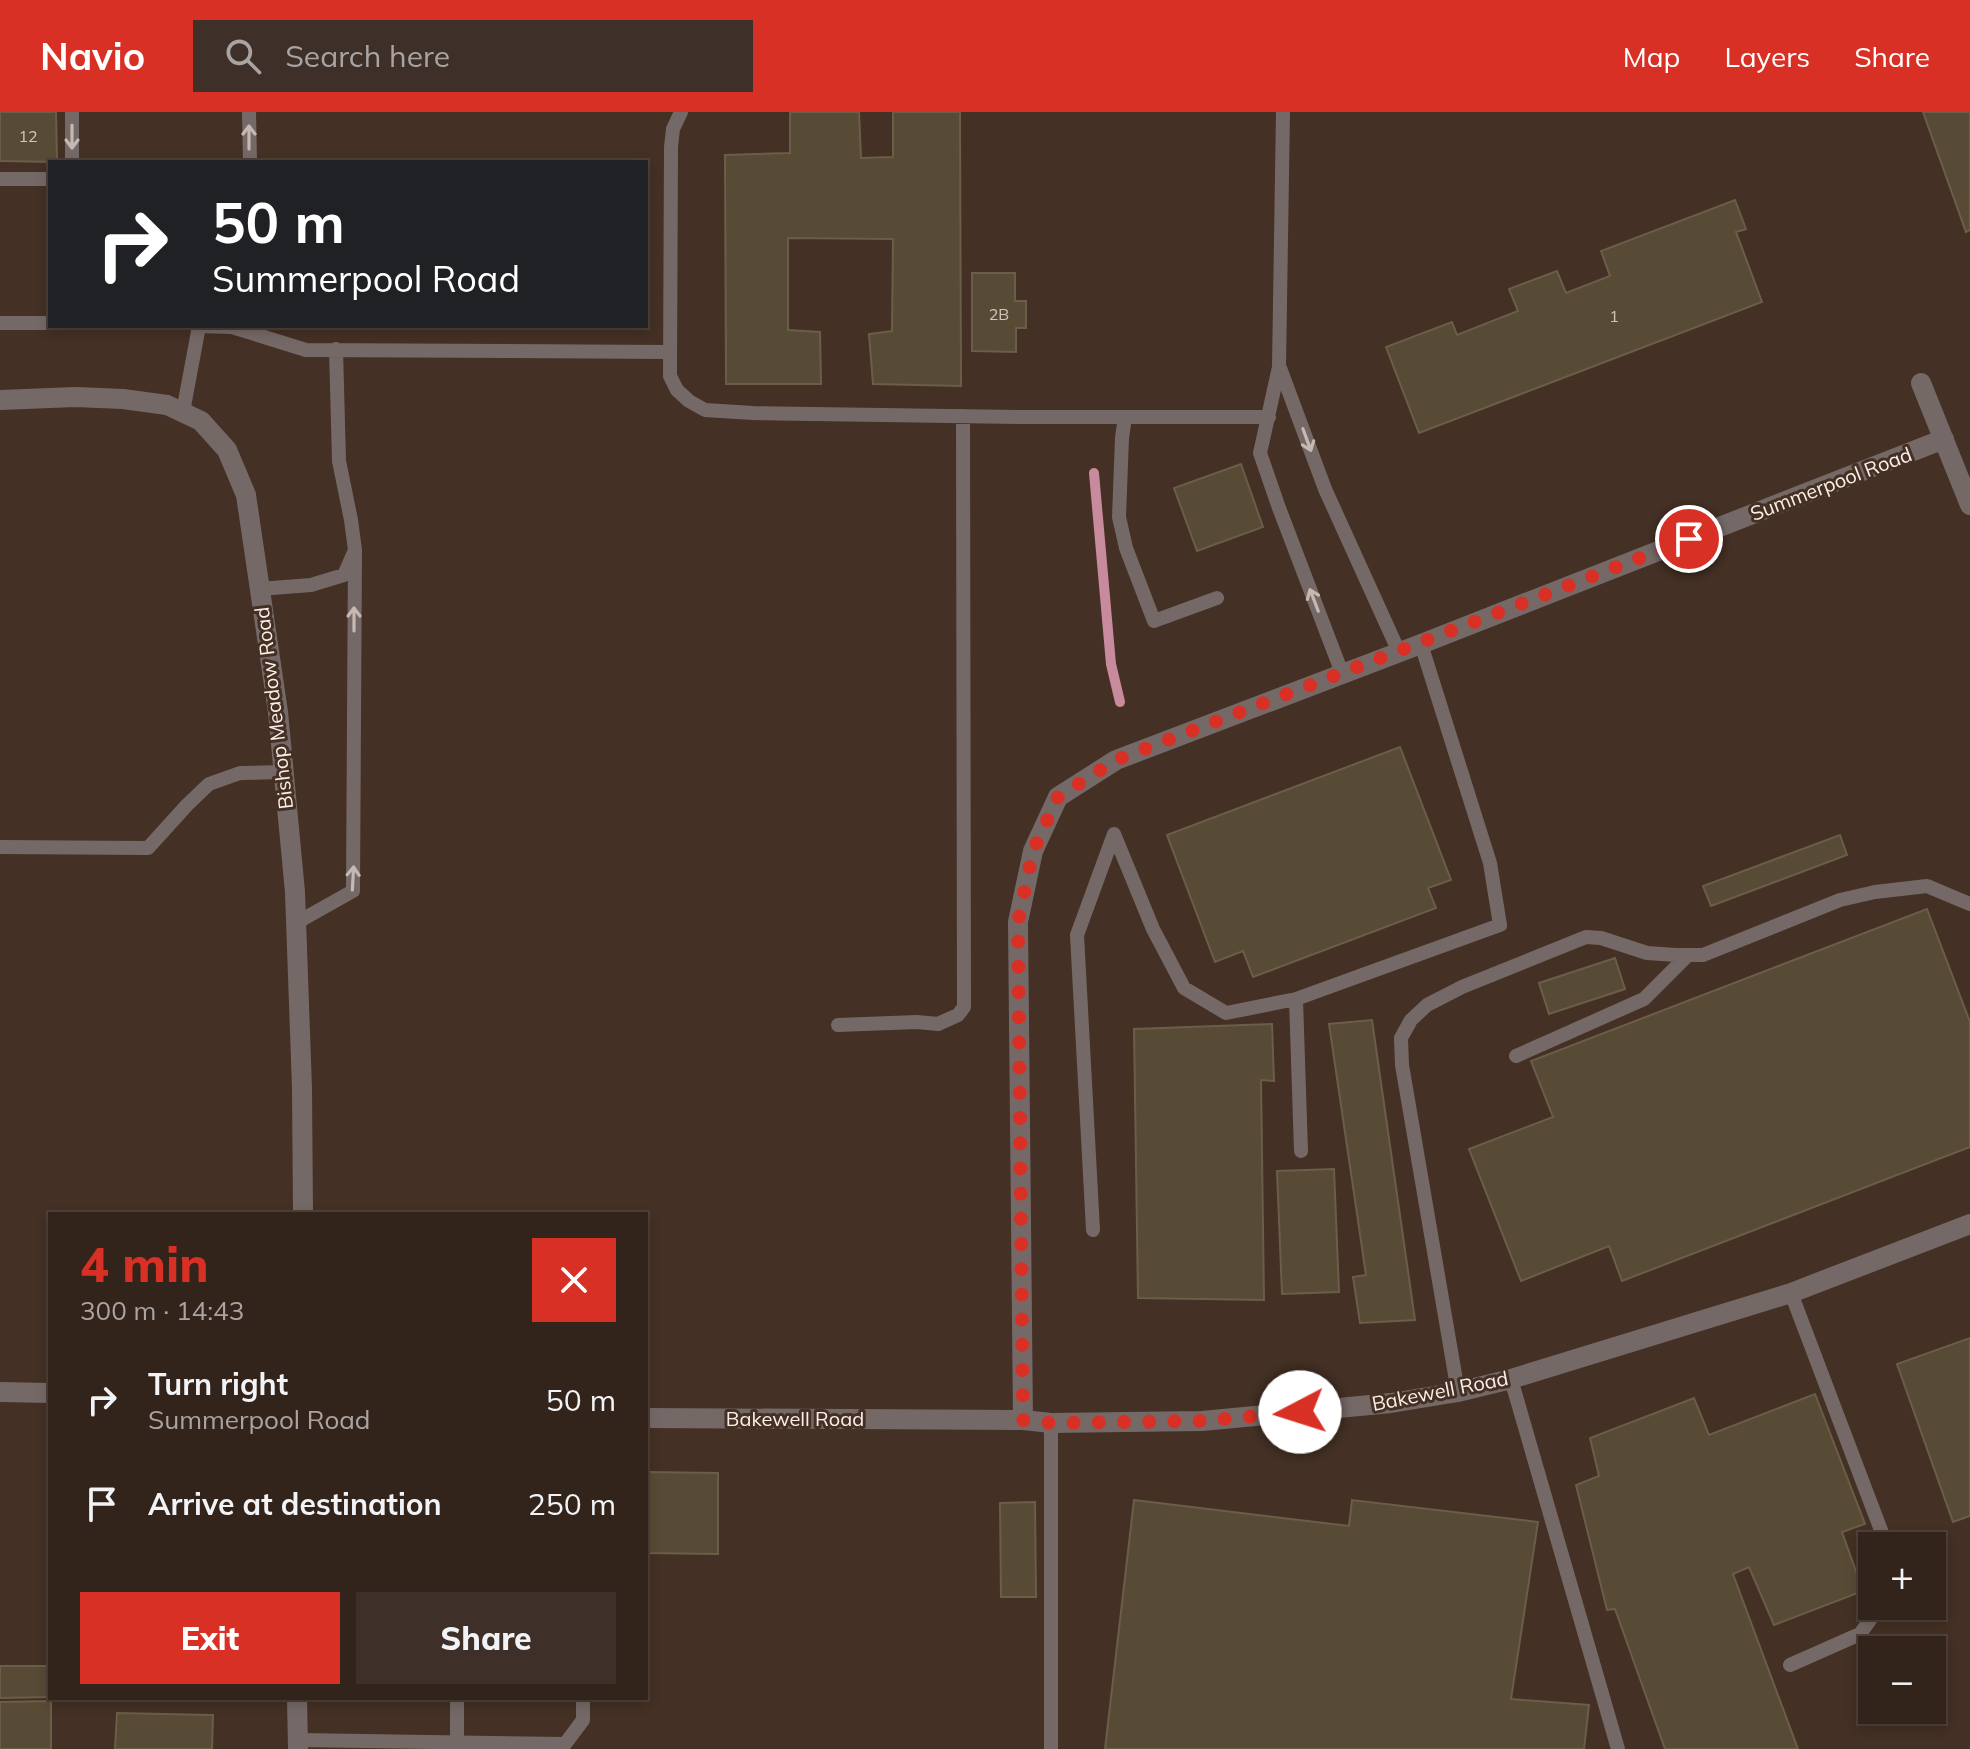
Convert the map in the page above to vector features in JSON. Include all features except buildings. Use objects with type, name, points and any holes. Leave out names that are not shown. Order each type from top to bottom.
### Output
[{"type":"street","points":[[1921,383],[1944,439],[1963,470],[1970,505]]},
{"type":"street","name":"Bishop Meadow Road","points":[[0,400],[75,397],[167,405],[201,421],[227,450],[246,495],[278,712],[295,892],[303,1212]]},
{"type":"street","name":"Summerpool Road","points":[[1023,1420],[1018,922],[1033,851],[1058,797],[1116,760],[1944,439]]},
{"type":"street","name":"Bakewell Road","points":[[648,1418],[1023,1420],[1051,1423],[1202,1421],[1391,1403],[1511,1379],[1791,1293],[1970,1224]]},
{"type":"street","points":[[0,1392],[48,1393]]},
{"type":"street","points":[[297,1700],[298,1745]]},
{"type":"lane","points":[[72,112],[72,160]]},
{"type":"lane","points":[[249,112],[250,160]]},
{"type":"lane","points":[[681,112],[673,129],[671,147],[670,376],[677,390],[705,410],[963,416],[1269,417]]},
{"type":"lane","points":[[1283,112],[1279,367],[1260,453],[1342,673]]},
{"type":"lane","points":[[0,179],[48,179]]},
{"type":"lane","points":[[0,323],[48,323]]},
{"type":"lane","points":[[183,412],[198,328]]},
{"type":"lane","points":[[251,329],[306,350],[669,352]]},
{"type":"lane","points":[[296,923],[353,891],[355,550],[339,461],[336,349]]},
{"type":"lane","points":[[1279,367],[1325,489],[1399,652]]},
{"type":"lane","points":[[838,1025],[938,1024],[958,1015],[964,1007],[963,416]]},
{"type":"lane","points":[[1125,417],[1119,517],[1126,548],[1154,621],[1217,598]]},
{"type":"lane","points":[[259,589],[311,585],[344,575],[355,550]]},
{"type":"lane","points":[[1093,1230],[1077,935],[1114,834],[1153,929],[1184,988],[1226,1013],[1296,999],[1500,925],[1490,863],[1421,644]]},
{"type":"lane","points":[[0,847],[148,848],[209,784],[240,773],[283,772]]},
{"type":"lane","points":[[1458,1392],[1402,1065],[1401,1038],[1411,1020],[1427,1005],[1462,987],[1586,937],[1601,938],[1647,953],[1703,955],[1840,900],[1875,892],[1927,886],[1970,904]]},
{"type":"lane","points":[[1516,1056],[1644,999],[1688,955]]},
{"type":"lane","points":[[1296,999],[1301,1151]]},
{"type":"lane","points":[[1791,1293],[1882,1532]]},
{"type":"lane","points":[[1511,1379],[1618,1749]]},
{"type":"lane","points":[[1051,1423],[1051,1749]]},
{"type":"lane","points":[[1790,1665],[1860,1634],[1870,1620]]},
{"type":"lane","points":[[457,1700],[457,1742]]},
{"type":"lane","points":[[298,1745],[457,1742],[565,1744],[583,1720],[583,1700]]},
{"type":"waterway","points":[[1094,473],[1111,664],[1120,702]]},
{"type":"route","points":[[1300,1412],[1202,1421],[1051,1423],[1023,1420],[1018,922],[1033,851],[1058,797],[1116,760],[1689,539]]}]
